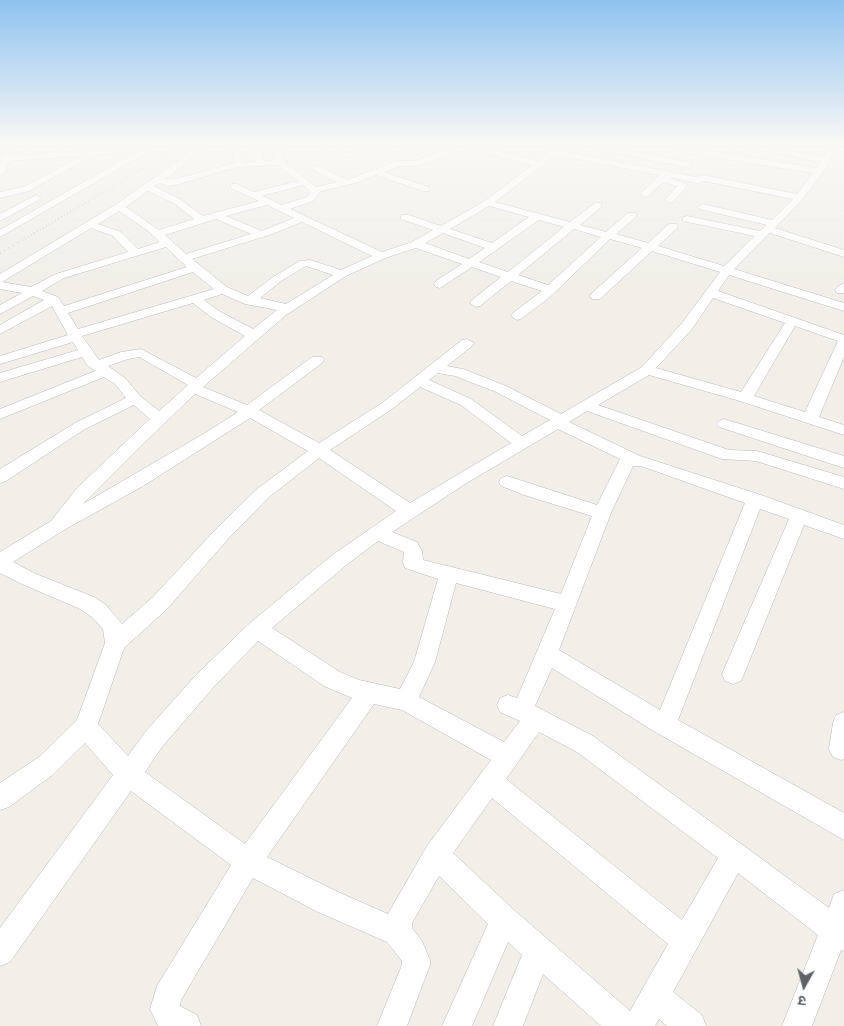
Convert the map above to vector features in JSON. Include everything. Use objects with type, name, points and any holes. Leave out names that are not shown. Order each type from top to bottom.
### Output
[{"type":"street","points":[[0,195],[21,191]]},
{"type":"street","points":[[0,234],[74,191]]},
{"type":"street","points":[[0,279],[91,225],[142,191]]},
{"type":"street","points":[[156,191],[178,202],[202,220]]},
{"type":"street","points":[[246,191],[381,256]]},
{"type":"street","points":[[253,194],[267,191]]},
{"type":"street","points":[[284,208],[314,196],[318,192],[316,191]]},
{"type":"street","points":[[57,526],[82,492],[159,419],[287,308],[342,274],[381,256],[416,244],[488,203],[504,191]]},
{"type":"street","points":[[645,194],[648,191]]},
{"type":"street","points":[[670,200],[678,191]]},
{"type":"street","points":[[768,191],[799,197]]},
{"type":"street","points":[[0,952],[154,739],[204,682],[257,629],[338,561],[376,533],[459,480],[647,370],[687,326],[727,270],[803,191]]},
{"type":"street","points":[[0,218],[43,194]]},
{"type":"street","points":[[158,234],[268,202]]},
{"type":"street","points":[[488,203],[651,247],[844,307]]},
{"type":"street","points":[[476,303],[598,205]]},
{"type":"street","points":[[119,207],[158,234],[222,290],[249,301],[287,308]]},
{"type":"street","points":[[703,207],[844,254]]},
{"type":"street","points":[[218,215],[234,224],[261,234]]},
{"type":"street","points":[[517,316],[550,290],[632,215]]},
{"type":"street","points":[[440,284],[538,216]]},
{"type":"street","points":[[405,217],[494,247]]},
{"type":"street","points":[[184,258],[261,234],[304,218]]},
{"type":"street","points":[[687,219],[767,229]]},
{"type":"street","points":[[91,225],[117,234],[136,253]]},
{"type":"street","points":[[596,296],[673,226]]},
{"type":"street","points":[[0,310],[60,276],[168,243]]},
{"type":"street","points":[[416,244],[550,290]]},
{"type":"street","points":[[235,296],[284,261]]},
{"type":"street","points":[[249,301],[277,279],[304,263],[310,263],[342,274]]},
{"type":"street","points":[[0,330],[57,305],[195,268]]},
{"type":"street","points":[[0,285],[31,291],[57,305],[85,352],[100,369],[120,381],[135,399],[159,419]]},
{"type":"street","points":[[0,360],[222,290]]},
{"type":"street","points":[[711,293],[844,341],[810,419]]},
{"type":"street","points":[[194,298],[215,314],[254,335]]},
{"type":"street","points":[[745,398],[792,321]]},
{"type":"street","points":[[115,643],[160,603],[251,504],[319,450],[387,406],[467,343]]},
{"type":"street","points":[[0,378],[85,352]]},
{"type":"street","points":[[0,414],[100,369],[126,355],[141,353],[195,386],[249,411],[319,450],[410,512]]},
{"type":"street","points":[[0,798],[47,765],[86,727],[115,643],[113,626],[99,611],[87,603],[29,579],[0,562],[57,526],[137,482],[211,437],[317,360]]},
{"type":"street","points":[[435,368],[458,372],[501,389],[638,460],[844,532]]},
{"type":"street","points":[[647,370],[745,398],[844,430]]},
{"type":"street","points":[[419,381],[466,402],[523,444]]},
{"type":"street","points":[[0,477],[80,426],[135,399]]},
{"type":"street","points":[[587,406],[728,455],[757,456],[844,484]]},
{"type":"street","points":[[724,424],[844,462]]},
{"type":"street","points":[[397,932],[398,920],[436,855],[491,782],[508,756],[522,711],[547,654],[602,513],[624,465],[627,461],[638,460]]},
{"type":"street","points":[[507,482],[602,513]]},
{"type":"street","points":[[665,726],[755,500]]},
{"type":"street","points":[[733,674],[799,515]]},
{"type":"street","points":[[376,533],[411,547],[414,564],[450,575],[567,604]]},
{"type":"street","points":[[406,701],[424,662],[450,575]]},
{"type":"street","points":[[257,629],[332,679],[357,690],[406,701],[508,756]]},
{"type":"street","points":[[547,654],[665,726],[844,827]]},
{"type":"street","points":[[186,1026],[169,1016],[165,1010],[167,996],[248,862],[369,693]]},
{"type":"street","points":[[522,711],[585,744],[649,790],[839,934]]},
{"type":"street","points":[[86,727],[128,774],[248,862],[328,902],[397,932],[412,951],[416,960],[415,970],[392,1026]]},
{"type":"street","points":[[491,782],[685,940]]},
{"type":"street","points":[[436,855],[504,920],[624,1026]]},
{"type":"street","points":[[638,1026],[734,855]]},
{"type":"street","points":[[797,1026],[839,934],[844,904]]},
{"type":"street","points":[[456,1026],[504,920]]},
{"type":"street","points":[[508,1026],[538,950]]},
{"type":"street","points":[[654,996],[691,1026]]},
{"type":"railway","points":[[19,242],[106,191]]},
{"type":"railway","points":[[0,253],[21,241]]}]
